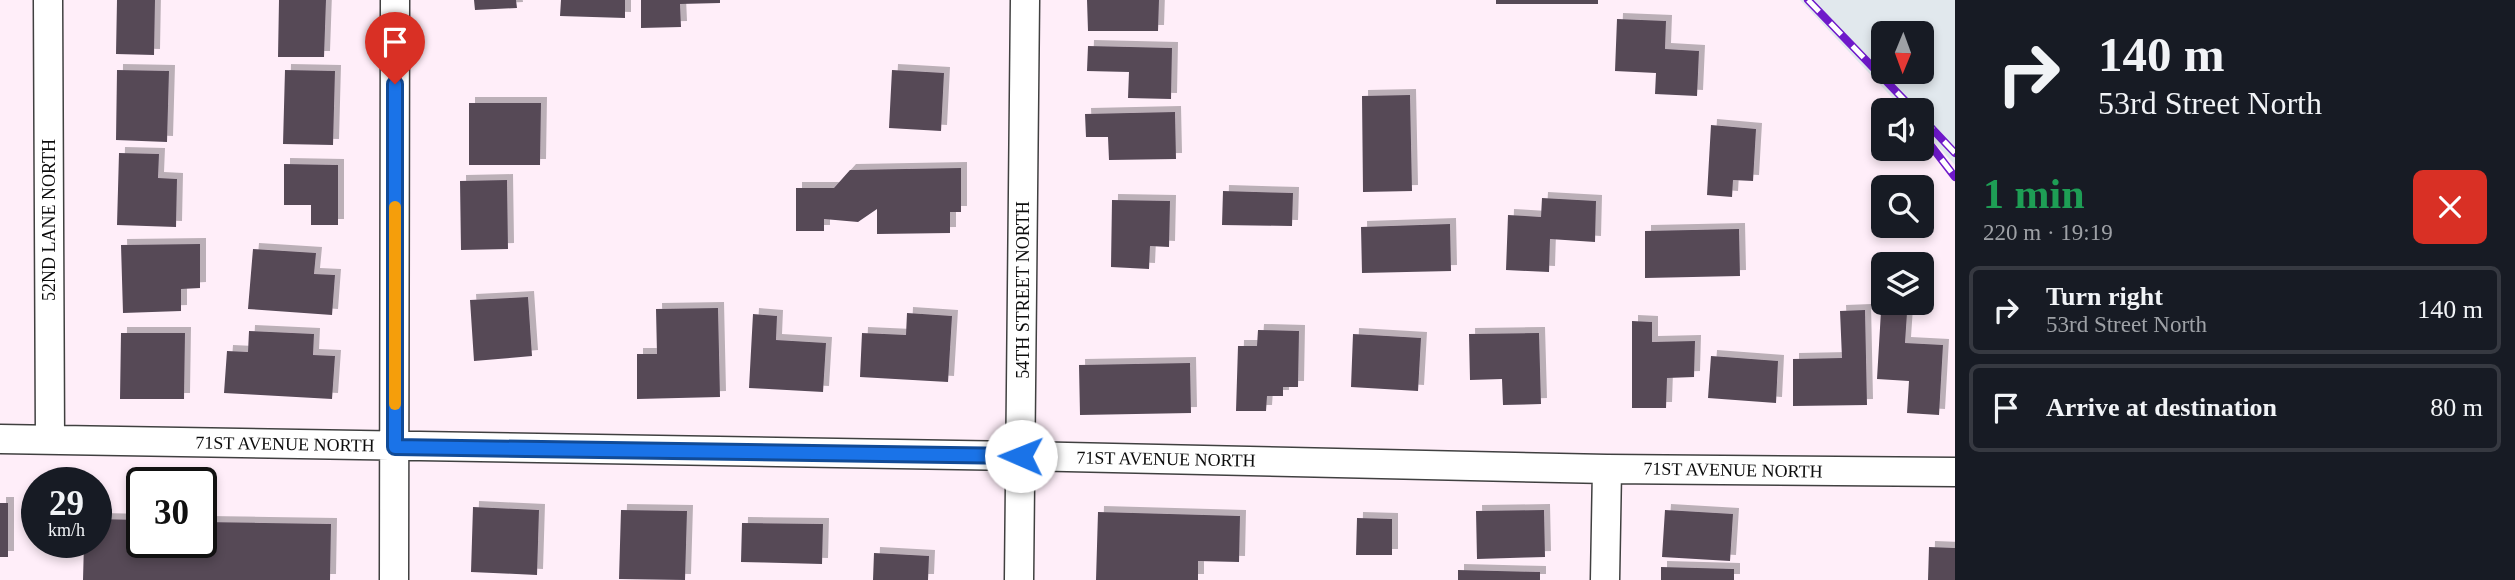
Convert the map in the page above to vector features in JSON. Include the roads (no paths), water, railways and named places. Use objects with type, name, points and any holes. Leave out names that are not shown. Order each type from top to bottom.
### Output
[{"type":"street","name":"52ND LANE NORTH","points":[[48,0],[50,439]]},
{"type":"street","points":[[394,0],[394,580]]},
{"type":"street","name":"54TH STREET NORTH","points":[[1019,580],[1025,0]]},
{"type":"street","name":"71ST AVENUE NORTH","points":[[0,439],[1607,469],[1955,472]]},
{"type":"street","points":[[1605,580],[1607,469]]},
{"type":"railway","points":[[1808,0],[1902,98]]},
{"type":"railway","points":[[1934,131],[1955,153]]},
{"type":"railway","points":[[1934,150],[1955,177]]}]
